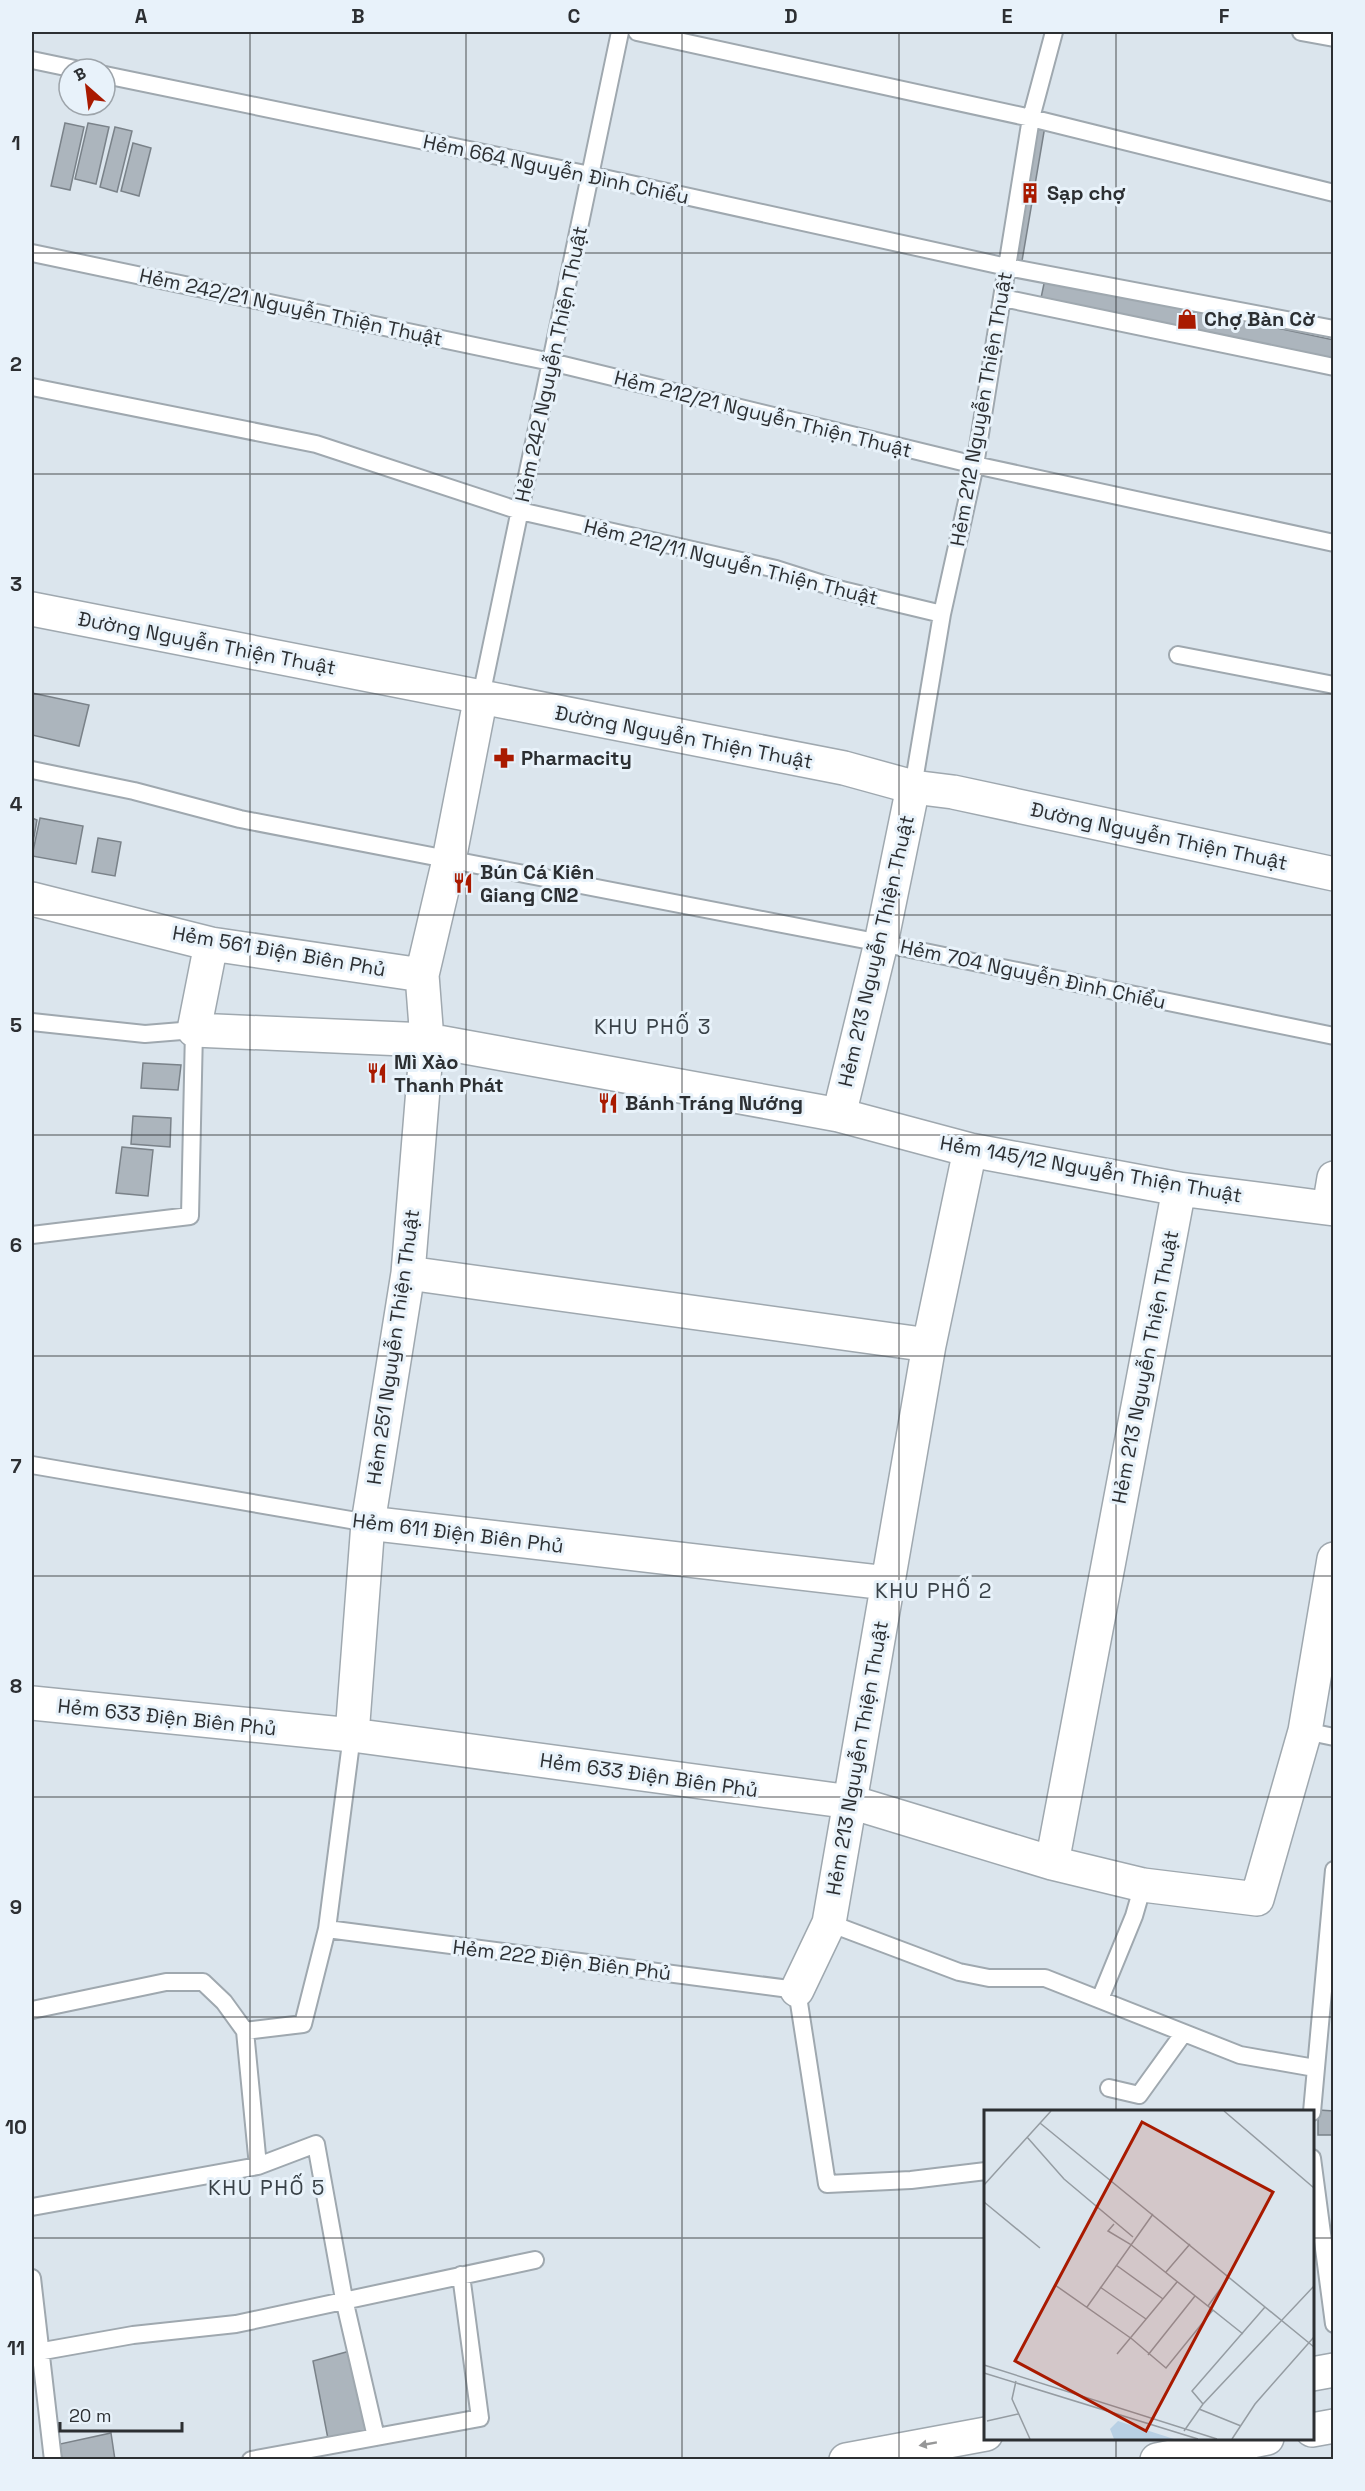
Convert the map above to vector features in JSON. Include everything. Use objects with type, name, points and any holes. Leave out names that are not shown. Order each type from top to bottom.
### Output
[{"type":"street","name":"Đường Nguyễn Thiện Thuật","points":[[32,609],[844,768],[912,787],[953,792],[1334,874]]},
{"type":"street","name":"Hẻm 251 Nguyễn Thiện Thuật","points":[[352,1735],[368,1523],[408,1273],[427,1040],[422,975],[449,860],[481,696]]},
{"type":"street","name":"Hẻm 213 Nguyễn Thiện Thuật","points":[[839,1115],[881,943],[912,787]]},
{"type":"street","name":"Hẻm 561 Ðiện Biên Phủ","points":[[32,898],[211,944],[422,975]]},
{"type":"street","points":[[194,1030],[211,944]]},
{"type":"street","name":"Hẻm 145/12 Nguyễn Thiện Thuật","points":[[194,1030],[427,1040],[839,1115],[970,1150],[1179,1189],[1332,1198]]},
{"type":"street","name":"Hẻm 213 Nguyễn Thiện Thuật","points":[[797,1990],[829,1923],[929,1345],[970,1150]]},
{"type":"street","name":"Hẻm 213 Nguyễn Thiện Thuật","points":[[1052,1863],[1179,1189]]},
{"type":"street","points":[[408,1273],[929,1345]]},
{"type":"street","name":"Hẻm 611 Ðiện Biên Phủ","points":[[368,1523],[887,1583]]},
{"type":"street","points":[[1319,1734],[1334,1559]]},
{"type":"street","name":"Hẻm 633 Ðiện Biên Phủ","points":[[32,1703],[352,1735],[851,1802],[1052,1863],[1143,1885],[1257,1899],[1319,1734]]},
{"type":"street","points":[[1314,2374],[1334,2370]]},
{"type":"street","points":[[1314,2430],[1334,2426]]},
{"type":"street","points":[[846,2460],[984,2434]]},
{"type":"street","points":[[1157,2460],[1262,2440]]},
{"type":"lane","name":"Hẻm 242 Nguyễn Thiện Thuật","points":[[481,696],[620,32]]},
{"type":"lane","points":[[637,32],[1031,118],[1334,194]]},
{"type":"lane","name":"Hẻm 212 Nguyễn Thiện Thuật","points":[[912,787],[942,614],[975,465],[1031,118],[1054,32]]},
{"type":"lane","points":[[1301,32],[1334,38]]},
{"type":"lane","points":[[32,60],[57,65]]},
{"type":"lane","name":"Hẻm 664 Nguyễn Ðình Chiểu","points":[[117,77],[590,175],[1006,267],[1334,329]]},
{"type":"lane","name":"Hẻm 242/21 Nguyễn Thiện Thuật","points":[[32,253],[551,362]]},
{"type":"lane","points":[[1003,298],[1334,367]]},
{"type":"lane","name":"Hẻm 212/21 Nguyễn Thiện Thuật","points":[[551,362],[975,465],[1334,543]]},
{"type":"lane","name":"Hẻm 212/11 Nguyễn Thiện Thuật","points":[[32,387],[316,444],[520,510],[776,569],[842,590],[942,614]]},
{"type":"lane","points":[[1178,655],[1334,685]]},
{"type":"lane","name":"Hẻm 704 Nguyễn Đình Chiểu","points":[[32,770],[134,791],[240,819],[881,943],[1334,1036]]},
{"type":"lane","name":"Hẻm 145/12 Nguyễn Thiện Thuật","points":[[32,1022],[145,1034],[194,1030]]},
{"type":"lane","points":[[32,1235],[190,1216],[194,1030]]},
{"type":"lane","name":"Hẻm 611 Ðiện Biên Phủ","points":[[32,1466],[368,1523]]},
{"type":"lane","name":"Hẻm 251 Nguyễn Thiện Thuật","points":[[245,2031],[303,2024],[327,1929],[352,1735]]},
{"type":"lane","points":[[1312,2110],[1334,1870]]},
{"type":"lane","points":[[1100,1999],[1121,1949],[1143,1885]]},
{"type":"lane","points":[[829,1923],[959,1972],[989,1978],[1045,1978],[1240,2055],[1315,2068]]},
{"type":"lane","name":"Hẻm 222 Ðiện Biên Phủ","points":[[327,1929],[797,1990]]},
{"type":"lane","points":[[32,2010],[166,1982],[203,1982],[224,2002],[245,2031],[258,2166]]},
{"type":"lane","points":[[797,1990],[827,2184],[911,2180],[984,2171]]},
{"type":"lane","points":[[1109,2088],[1139,2095],[1183,2034]]},
{"type":"lane","points":[[32,2207],[258,2166],[315,2144],[344,2299],[376,2437]]},
{"type":"lane","points":[[1314,2173],[1334,2324]]},
{"type":"lane","points":[[36,2351],[133,2335],[237,2324],[344,2299],[535,2260]]},
{"type":"lane","points":[[251,2460],[480,2418],[461,2275]]},
{"type":"lane","points":[[32,2278],[36,2351],[53,2460]]},
{"type":"building","points":[[65,123],[84,127],[70,190],[51,186]]},
{"type":"building","points":[[88,123],[109,127],[96,184],[75,179]]},
{"type":"building","name":"Sạp chợ","points":[[1036,126],[1045,126],[1022,261],[1015,260]]},
{"type":"building","points":[[115,127],[132,131],[117,192],[100,187]]},
{"type":"building","points":[[133,143],[151,148],[139,196],[121,191]]},
{"type":"building","name":"Chợ Bàn Cờ","points":[[1045,279],[1334,340],[1334,359],[1041,298]]},
{"type":"building","points":[[32,693],[89,705],[79,746],[32,735]]},
{"type":"building","points":[[32,818],[37,820],[32,848]]},
{"type":"building","points":[[40,818],[83,826],[76,864],[32,856]]},
{"type":"building","points":[[98,838],[121,842],[115,876],[92,872]]},
{"type":"building","points":[[143,1063],[181,1065],[178,1090],[141,1088]]},
{"type":"building","points":[[133,1116],[171,1118],[170,1147],[131,1144]]},
{"type":"building","points":[[122,1147],[153,1150],[148,1196],[116,1193]]},
{"type":"building","points":[[1318,2110],[1334,2111],[1334,2135],[1318,2135]]},
{"type":"building","points":[[350,2351],[367,2432],[328,2439],[313,2361]]},
{"type":"building","points":[[111,2433],[115,2460],[62,2460],[60,2444]]},
{"type":"place","name":"Sạp chợ","points":[[1030,193]]},
{"type":"place","name":"Chợ Bàn Cờ","points":[[1187,319]]},
{"type":"place","name":"Pharmacity","points":[[504,758]]},
{"type":"place","name":"Bún Cá Kiên Giang CN2","points":[[463,883]]},
{"type":"place","name":"Mì Xào Thanh Phát","points":[[377,1073]]},
{"type":"place","name":"Bánh Tráng Nướng","points":[[608,1103]]},
{"type":"district","name":"KHU PHỐ 3","points":[[653,1027]]},
{"type":"district","name":"KHU PHỐ 2","points":[[934,1591]]},
{"type":"district","name":"KHU PHỐ 5","points":[[267,2188]]}]
